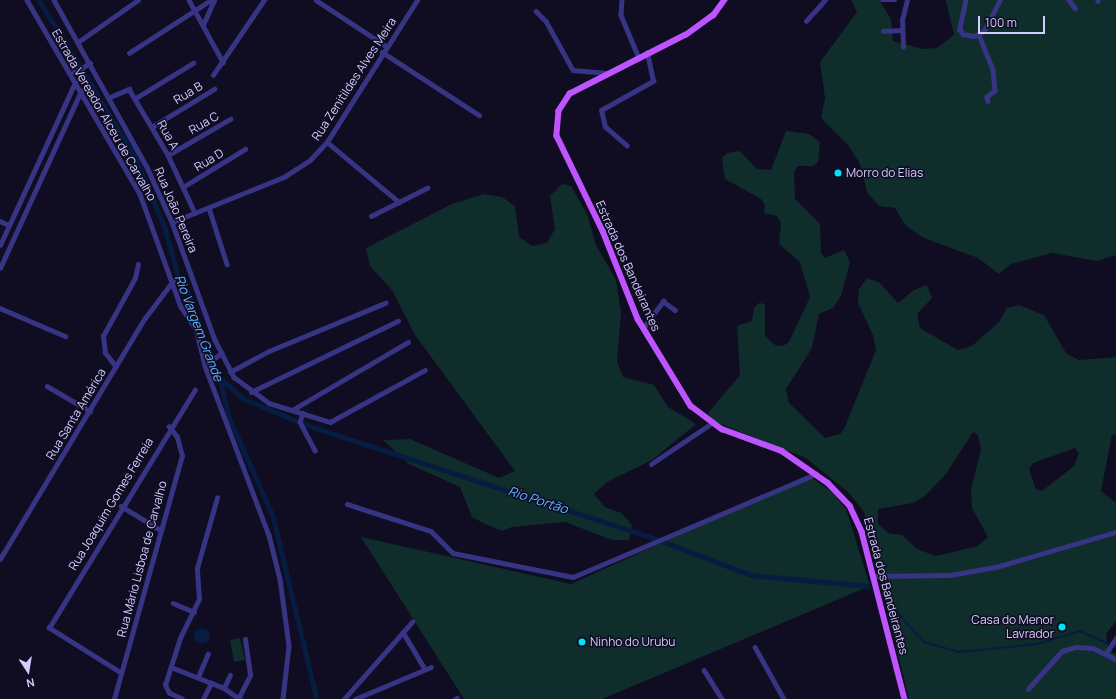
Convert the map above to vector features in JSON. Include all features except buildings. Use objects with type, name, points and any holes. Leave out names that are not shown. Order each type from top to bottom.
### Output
[{"type":"main road","name":"Estrada dos Bandeirantes","points":[[725,0],[702,25],[607,73],[565,98],[556,132],[643,328],[685,398],[712,423],[771,445],[816,474],[839,492],[854,513],[873,576],[905,699]]},
{"type":"street","name":"Estrada Vereador Alceu de Carvalho","points":[[27,0],[140,194],[173,281],[181,307],[195,326],[268,536],[280,579],[289,646],[283,699]]},
{"type":"street","name":"Rua João Pereira","points":[[54,0],[110,97],[172,222],[221,353],[230,372],[251,392],[269,403],[333,421],[425,370]]},
{"type":"street","points":[[78,42],[138,0]]},
{"type":"street","points":[[189,0],[223,62]]},
{"type":"street","points":[[129,53],[213,0]]},
{"type":"street","points":[[203,25],[213,0]]},
{"type":"street","points":[[213,75],[264,0]]},
{"type":"street","points":[[316,0],[386,46]]},
{"type":"street","name":"Rua Zenitildes Alves Meira","points":[[172,222],[284,177],[310,160],[327,142],[382,52],[417,0]]},
{"type":"street","points":[[622,0],[621,15],[638,58]]},
{"type":"street","points":[[806,21],[825,0]]},
{"type":"street","points":[[882,0],[895,0]]},
{"type":"street","points":[[903,47],[902,30],[907,0]]},
{"type":"street","points":[[966,0],[960,32],[968,36],[979,35]]},
{"type":"street","points":[[979,35],[1000,0]]},
{"type":"street","points":[[1069,0],[1075,8]]},
{"type":"street","points":[[536,11],[546,21],[574,70],[607,73]]},
{"type":"street","points":[[883,31],[902,30]]},
{"type":"street","points":[[979,35],[993,69],[996,91],[986,97],[988,101]]},
{"type":"street","points":[[382,52],[479,115]]},
{"type":"street","points":[[627,146],[605,127],[601,110],[653,81],[647,54]]},
{"type":"street","points":[[70,74],[90,63]]},
{"type":"street","points":[[110,97],[126,88],[136,98],[192,63]]},
{"type":"street","points":[[0,245],[76,83]]},
{"type":"street","name":"Rua B","points":[[152,127],[214,89]]},
{"type":"street","points":[[0,268],[81,92]]},
{"type":"street","name":"Rua A","points":[[136,98],[168,155],[195,213]]},
{"type":"street","name":"Rua C","points":[[168,155],[230,119]]},
{"type":"street","points":[[327,142],[400,202]]},
{"type":"street","name":"Rua D","points":[[183,187],[245,150]]},
{"type":"street","points":[[371,216],[427,188]]},
{"type":"street","points":[[209,208],[227,264]]},
{"type":"street","points":[[0,221],[9,225]]},
{"type":"street","points":[[116,367],[105,353],[103,336],[135,278],[138,264]]},
{"type":"street","name":"Rua Santa América","points":[[0,559],[145,318],[173,281]]},
{"type":"street","points":[[643,328],[665,301],[675,310]]},
{"type":"street","points":[[230,372],[269,351],[385,303]]},
{"type":"street","points":[[0,308],[65,336]]},
{"type":"street","points":[[251,392],[398,321]]},
{"type":"street","points":[[292,409],[408,342]]},
{"type":"street","points":[[207,364],[221,353]]},
{"type":"street","points":[[47,386],[90,411]]},
{"type":"street","name":"Rua Joaquim Gomes Ferreia","points":[[121,674],[50,631],[49,625],[169,427],[195,390]]},
{"type":"street","points":[[303,413],[300,418],[301,424],[315,450]]},
{"type":"street","points":[[651,464],[712,423]]},
{"type":"street","name":"Rua Mário Lisboa de Carvalho","points":[[114,699],[159,529],[182,456],[177,437],[169,427]]},
{"type":"street","points":[[347,504],[431,531],[453,552],[559,576],[579,576],[816,474]]},
{"type":"street","points":[[182,699],[166,689],[171,667],[199,599],[197,568],[218,498]]},
{"type":"street","points":[[121,506],[159,529]]},
{"type":"street","points":[[873,576],[950,575],[996,567],[1116,532]]},
{"type":"street","points":[[173,603],[194,612]]},
{"type":"street","points":[[344,699],[412,622]]},
{"type":"street","points":[[403,632],[425,669]]},
{"type":"street","points":[[1106,653],[1116,638]]},
{"type":"street","points":[[171,667],[224,688],[238,699],[250,675],[245,639]]},
{"type":"street","points":[[755,647],[784,699]]},
{"type":"street","points":[[1028,689],[1062,651],[1076,647],[1093,648],[1116,659]]},
{"type":"street","points":[[198,677],[208,654]]},
{"type":"street","points":[[355,699],[431,667]]},
{"type":"street","points":[[704,670],[722,699]]},
{"type":"street","points":[[224,688],[230,675]]},
{"type":"street","points":[[203,699],[210,683]]},
{"type":"green space","points":[[851,0],[879,0],[891,19],[893,41],[923,49],[937,48],[954,35],[946,0],[1116,0],[1116,255],[1097,261],[1052,253],[1011,264],[999,274],[978,258],[924,238],[906,226],[895,208],[879,206],[867,192],[860,164],[848,145],[821,118],[825,98],[820,62],[857,12]]},
{"type":"green space","points":[[786,131],[809,134],[820,142],[818,162],[813,166],[798,166],[794,171],[795,199],[820,224],[821,253],[825,258],[844,250],[850,262],[841,296],[833,308],[819,314],[812,348],[786,389],[789,403],[825,438],[840,434],[844,429],[876,350],[873,335],[858,303],[859,289],[867,278],[880,283],[898,303],[914,290],[927,285],[932,298],[917,314],[920,328],[958,350],[972,346],[999,322],[1007,308],[1019,305],[1044,315],[1066,353],[1079,360],[1116,357],[1116,434],[1112,435],[1101,491],[1116,503],[1116,621],[1106,634],[1108,648],[1116,655],[1116,699],[909,699],[864,512],[849,493],[806,458],[711,420],[708,413],[740,375],[737,326],[752,321],[754,308],[759,303],[765,304],[765,336],[775,345],[783,346],[789,342],[810,297],[800,262],[779,244],[781,223],[777,216],[764,213],[765,205],[761,199],[725,179],[722,158],[727,153],[740,151],[757,169],[771,170]],"holes":[[[973,432],[978,435],[981,449],[971,490],[972,508],[988,537],[978,546],[936,556],[917,549],[902,535],[888,533],[878,524],[878,509],[913,503],[925,496],[946,474]],[[1075,448],[1079,453],[1074,466],[1042,491],[1036,489],[1029,469],[1033,463]]]},
{"type":"green space","points":[[562,184],[571,186],[587,214],[596,245],[616,280],[621,313],[617,362],[623,377],[654,385],[668,407],[696,424],[652,460],[607,482],[594,494],[605,507],[621,513],[632,525],[629,540],[612,540],[565,522],[512,527],[502,531],[487,525],[472,517],[460,487],[409,464],[383,440],[410,439],[499,478],[515,471],[415,335],[392,290],[370,266],[366,248],[452,204],[484,194],[502,197],[515,206],[519,237],[532,246],[547,243],[555,229],[550,196]]},
{"type":"green space","name":"Ninho do Urubu","points":[[809,476],[832,492],[846,509],[870,586],[602,699],[464,699],[361,537],[571,584]]},
{"type":"green space","points":[[240,638],[245,660],[234,662],[230,640]]},
{"type":"water","points":[[202,628],[209,633],[210,636],[205,643],[202,644],[195,639],[194,636],[199,629]]},
{"type":"waterway","name":"Rio Vargem Grande","points":[[39,0],[135,156],[165,228],[179,279],[188,293],[205,348],[220,378],[229,417],[273,516],[317,699]]},
{"type":"waterway","name":"Rio Portão","points":[[220,378],[244,399],[312,427],[651,537],[751,575],[867,586]]},
{"type":"waterway","name":"Rio Portão","points":[[885,591],[898,613],[924,642],[958,652],[1037,644],[1080,631],[1116,647]]},
{"type":"place","name":"Morro do Elias","points":[[838,173]]},
{"type":"place","name":"Casa do Menor Lavrador","points":[[1062,627]]},
{"type":"place","name":"Ninho do Urubu","points":[[582,642]]}]
